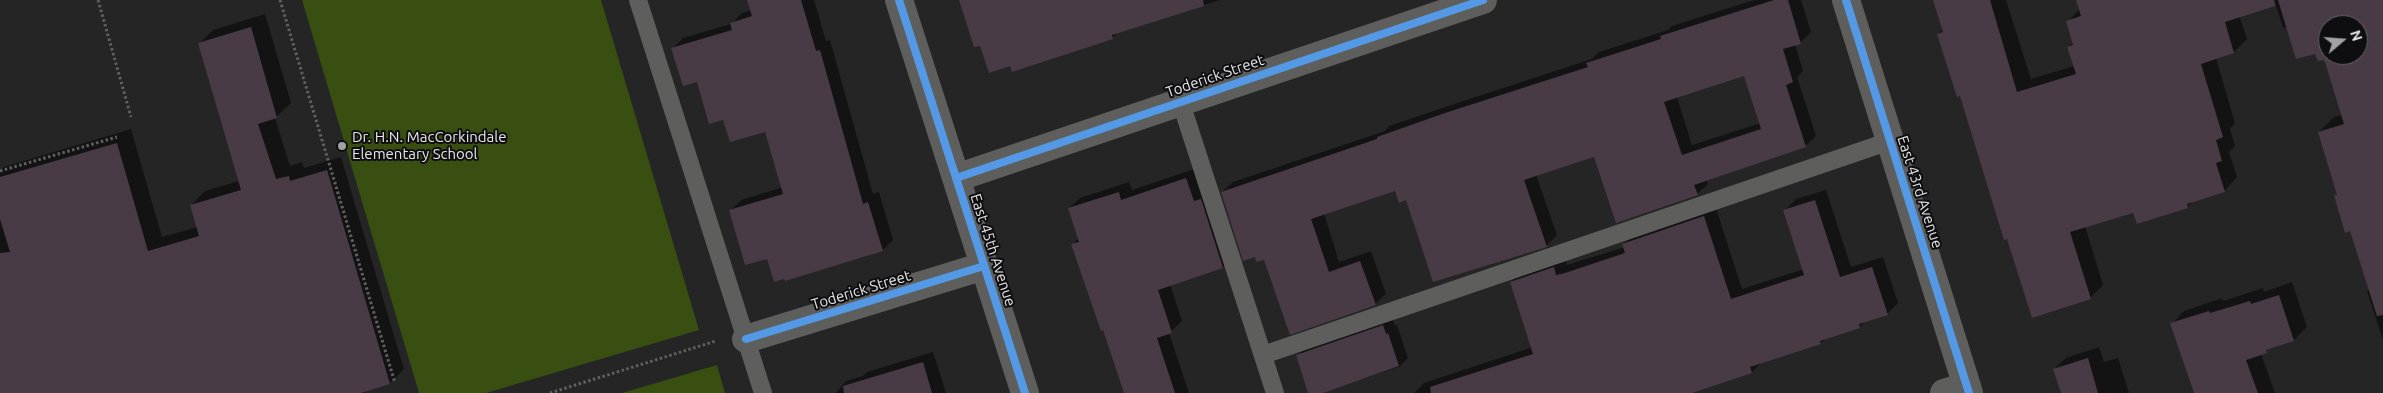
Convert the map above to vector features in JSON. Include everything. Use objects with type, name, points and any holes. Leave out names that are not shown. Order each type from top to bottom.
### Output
[{"type":"street","name":"East 45th Avenue","points":[[899,0],[1025,393]]},
{"type":"street","name":"Toderick Street","points":[[956,178],[1482,0]]},
{"type":"street","name":"East 43rd Avenue","points":[[1846,0],[1890,141],[1960,391]]},
{"type":"street","name":"Toderick Street","points":[[746,339],[984,266]]},
{"type":"lane","points":[[638,0],[762,393]]},
{"type":"lane","points":[[1181,103],[1275,393]]},
{"type":"lane","points":[[1263,355],[1890,141]]},
{"type":"path","points":[[98,0],[131,117]]},
{"type":"path","points":[[280,0],[395,383]]},
{"type":"path","points":[[0,171],[117,137]]},
{"type":"path","points":[[550,393],[726,338],[746,339]]},
{"type":"green space","points":[[302,0],[601,0],[699,330],[486,393],[419,393]]},
{"type":"green space","points":[[717,365],[725,393],[622,393]]},
{"type":"building","points":[[747,0],[801,0],[816,51],[820,50],[863,204],[868,202],[883,251],[785,281],[784,279],[774,282],[767,259],[745,265],[729,210],[783,194],[765,132],[730,142],[723,120],[709,124],[697,82],[683,86],[671,48],[732,30],[730,23],[752,16]]},
{"type":"building","points":[[959,0],[1203,0],[1204,6],[1112,35],[1113,39],[1012,72],[1010,66],[989,73],[980,46],[974,47]]},
{"type":"building","points":[[1774,0],[1788,0],[1801,44],[1783,49],[1793,82],[1786,85],[1806,147],[1694,185],[1698,195],[1616,223],[1594,157],[1524,180],[1547,247],[1433,282],[1406,200],[1399,203],[1395,191],[1311,219],[1329,272],[1360,261],[1376,305],[1290,335],[1264,260],[1256,262],[1255,257],[1243,261],[1221,192],[1377,139],[1377,137],[1445,113],[1588,67],[1586,63],[1661,39],[1660,36]],"holes":[[[1744,76],[1761,129],[1682,155],[1664,102]]]},
{"type":"building","points":[[1933,0],[1990,0],[2017,92],[2076,74],[2067,47],[2073,45],[2066,21],[2081,16],[2076,0],[2274,0],[2275,6],[2225,22],[2234,53],[2201,64],[2223,137],[2216,140],[2222,161],[2216,163],[2225,192],[2187,204],[2188,208],[2137,224],[2133,213],[2070,232],[2091,299],[2032,318],[2007,239],[2004,240],[1960,96],[1957,97],[1937,34],[1943,32]]},
{"type":"building","points":[[2278,0],[2383,0],[2383,315],[2377,316],[2350,231],[2345,233],[2334,195],[2337,195],[2318,132],[2344,124],[2326,65],[2368,65],[2368,15],[2318,15],[2318,61],[2315,54],[2296,59]]},
{"type":"building","points":[[251,27],[277,118],[258,124],[276,179],[289,176],[290,181],[327,170],[390,384],[361,393],[0,393],[0,253],[10,252],[0,219],[0,177],[117,143],[148,251],[199,236],[190,205],[241,190],[198,43]]},
{"type":"building","points":[[1186,178],[1194,201],[1201,199],[1223,268],[1158,290],[1172,333],[1157,338],[1175,393],[1124,393],[1071,244],[1079,242],[1068,208],[1119,192],[1121,200]]},
{"type":"building","points":[[1815,200],[1840,277],[1872,267],[1888,315],[1859,324],[1860,328],[1820,341],[1821,344],[1750,367],[1752,373],[1692,393],[1431,393],[1430,387],[1533,354],[1510,282],[1554,267],[1556,275],[1565,273],[1625,253],[1622,244],[1704,216],[1731,299],[1804,275],[1783,210]]},
{"type":"building","points":[[2279,295],[2294,341],[2266,350],[2267,353],[2246,360],[2258,393],[2194,393],[2170,323],[2209,311],[2210,313],[2250,301],[2251,304]]},
{"type":"building","points":[[1383,325],[1386,334],[1388,333],[1399,366],[1323,393],[1308,393],[1296,355]]},
{"type":"building","points":[[2088,358],[2098,393],[2061,393],[2053,369]]},
{"type":"building","points":[[923,362],[932,393],[844,393],[843,386]]},
{"type":"cycle path","points":[[899,0],[1025,393]]},
{"type":"cycle path","points":[[956,178],[1483,0]]},
{"type":"cycle path","points":[[1846,0],[1969,393]]},
{"type":"cycle path","points":[[746,339],[984,266]]},
{"type":"place","name":"Dr. H.N. MacCorkindale Elementary School","points":[[342,146]]}]
